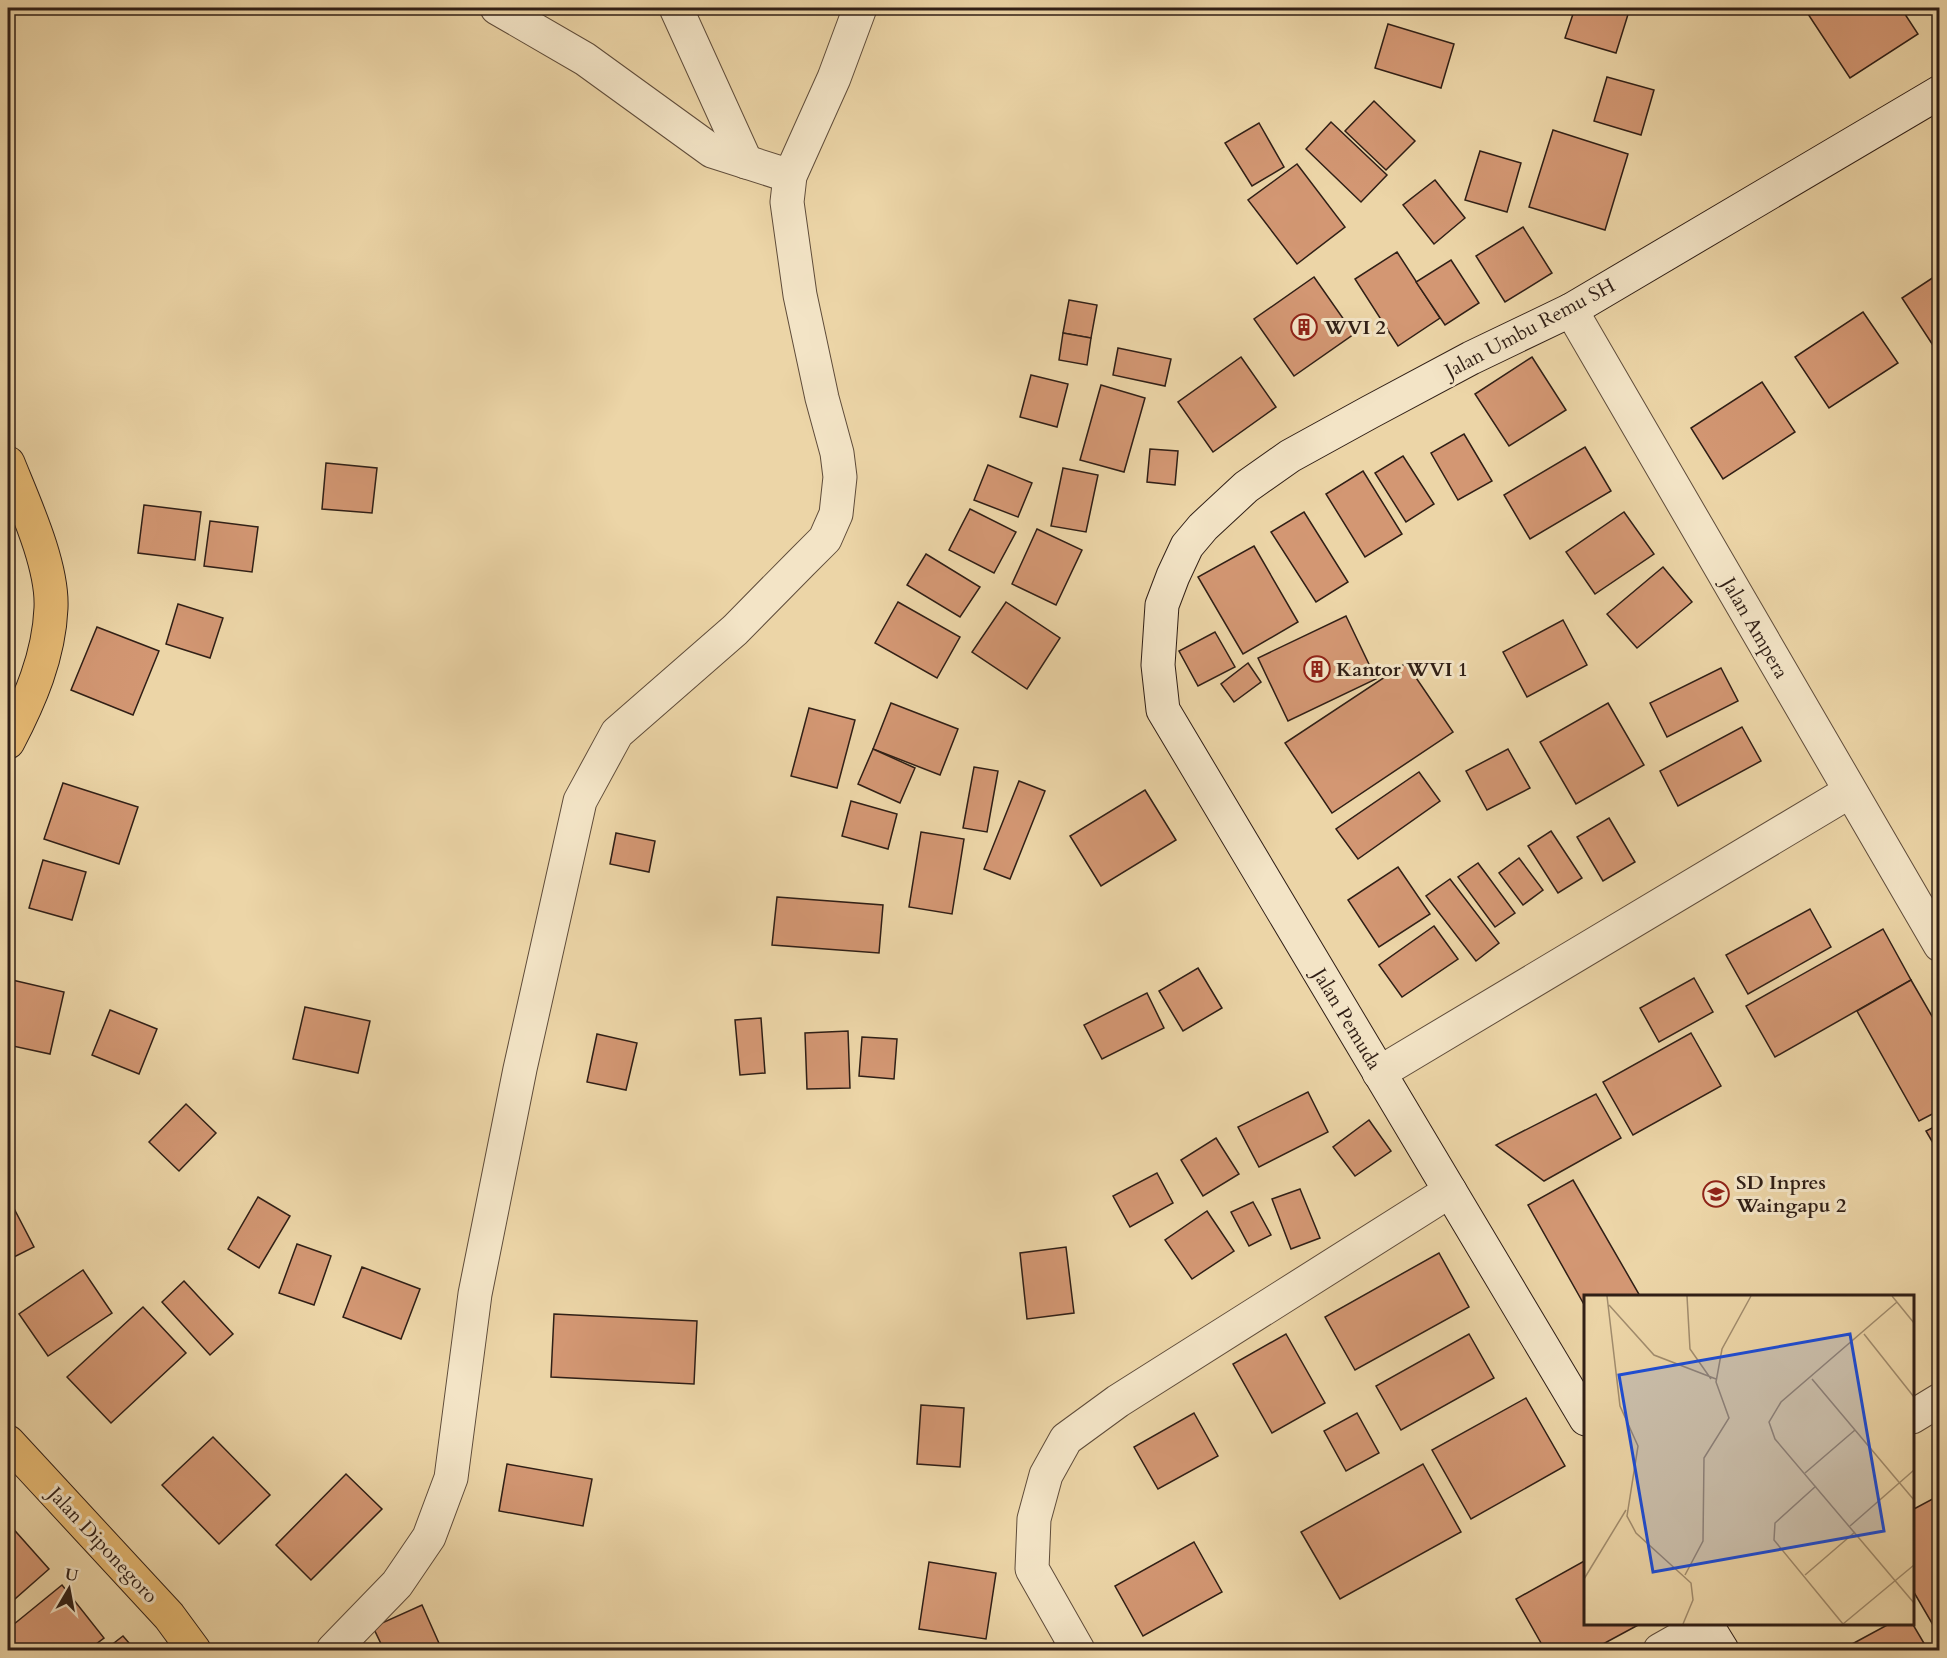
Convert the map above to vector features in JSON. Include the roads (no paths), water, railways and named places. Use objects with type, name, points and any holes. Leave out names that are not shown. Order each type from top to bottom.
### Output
[{"type":"highway","points":[[8,463],[32,521],[45,567],[51,606],[46,648],[29,703],[8,742]]},
{"type":"highway","name":"Jalan Diponegoro","points":[[8,1442],[169,1616],[194,1650]]},
{"type":"street","points":[[497,8],[585,60],[712,151],[790,176]]},
{"type":"street","points":[[676,8],[746,162]]},
{"type":"street","points":[[333,1650],[397,1584],[429,1537],[451,1478],[475,1294],[520,1069],[580,801],[617,733],[735,630],[825,538],[836,514],[840,477],[837,453],[822,398],[795,263],[788,202],[790,176],[834,78],[860,8]]},
{"type":"street","name":"Jalan Umbu Remu SH","points":[[1162,605],[1187,546],[1203,527],[1246,487],[1290,456],[1471,358],[1571,310],[1940,92]]},
{"type":"street","name":"Jalan Ampera","points":[[1571,310],[1940,945]]},
{"type":"street","name":"Jalan Pemuda","points":[[1162,605],[1158,665],[1163,710],[1584,1416]]},
{"type":"street","points":[[1379,1073],[1850,792]]},
{"type":"street","points":[[1078,1650],[1032,1569],[1035,1519],[1046,1475],[1066,1439],[1118,1401],[1450,1191]]},
{"type":"street","points":[[1914,1416],[1940,1400]]},
{"type":"street","points":[[1660,1650],[1703,1625]]},
{"type":"street","points":[[1707,1625],[1722,1650]]},
{"type":"place","name":"WVI 2","points":[[1304,327]]},
{"type":"place","name":"Kantor WVI 1","points":[[1317,669]]},
{"type":"place","name":"SD Inpres Waingapu 2","points":[[1716,1194]]}]
